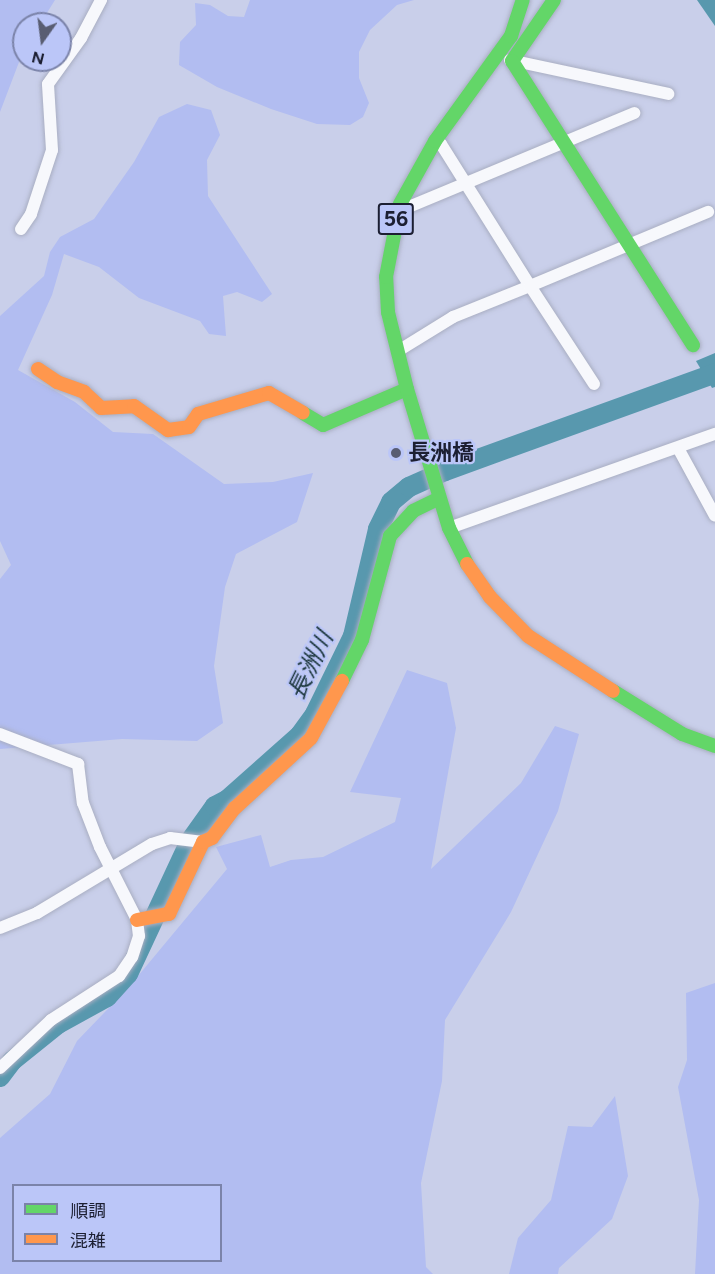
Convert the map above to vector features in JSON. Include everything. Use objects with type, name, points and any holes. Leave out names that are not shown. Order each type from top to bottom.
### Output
[{"type":"main road","points":[[554,0],[512,61],[693,345]]},
{"type":"main road","name":"56","points":[[522,5],[511,36],[435,141],[400,204],[386,277],[388,312],[407,389],[436,495],[468,567],[485,590],[528,636],[682,734],[715,746]]},
{"type":"main road","points":[[38,369],[57,382],[84,392],[101,408],[134,406],[168,430],[175,431],[189,427],[198,414],[269,393],[323,425],[407,389]]},
{"type":"main road","points":[[137,920],[169,914],[203,842],[212,838],[236,808],[304,746],[323,722],[362,640],[390,536],[413,511],[436,495]]},
{"type":"street","points":[[21,229],[31,214],[52,150],[48,84],[81,38],[101,0]]},
{"type":"street","points":[[522,5],[539,19]]},
{"type":"street","points":[[498,54],[512,61],[668,94]]},
{"type":"street","points":[[400,204],[411,206],[633,113]]},
{"type":"street","points":[[435,141],[441,144],[594,384]]},
{"type":"street","points":[[398,351],[453,317],[708,212]]},
{"type":"street","points":[[449,528],[715,434]]},
{"type":"street","points":[[678,448],[715,516]]},
{"type":"street","points":[[0,734],[78,764],[83,803],[137,920],[139,936],[132,957],[118,976],[96,994],[51,1020],[0,1068]]},
{"type":"street","points":[[0,928],[37,913],[111,867],[170,838],[203,842]]},
{"type":"shaded area","points":[[0,0],[55,0],[48,12],[12,12],[12,72],[15,72],[0,112]]},
{"type":"shaded area","points":[[250,0],[414,0],[397,5],[370,30],[359,52],[359,78],[369,103],[363,117],[350,125],[317,124],[271,109],[217,87],[179,65],[180,42],[196,25],[195,3],[210,5],[228,16],[244,17]]},
{"type":"shaded area","points":[[697,0],[715,0],[715,26]]},
{"type":"shaded area","points":[[187,104],[211,110],[220,135],[207,160],[208,196],[272,294],[262,302],[237,292],[223,296],[226,336],[209,334],[200,321],[139,298],[99,267],[64,254],[52,295],[18,370],[75,402],[113,432],[153,434],[224,484],[273,482],[313,473],[297,522],[236,554],[225,587],[214,666],[223,723],[197,741],[122,739],[0,749],[0,579],[11,565],[0,541],[0,316],[44,276],[50,252],[60,237],[94,219],[134,162],[159,117]]},
{"type":"shaded area","points":[[715,353],[715,387],[712,388],[696,361]]},
{"type":"shaded area","points":[[407,670],[447,683],[456,728],[431,869],[521,783],[555,726],[579,734],[558,811],[511,912],[445,1020],[442,1081],[421,1183],[426,1267],[433,1274],[0,1274],[0,1138],[50,1094],[77,1041],[128,988],[227,869],[216,847],[261,835],[270,867],[291,860],[323,857],[395,822],[401,798],[350,792]]},
{"type":"shaded area","points":[[715,983],[715,1274],[695,1274],[699,1200],[678,1087],[687,1060],[686,993]]},
{"type":"shaded area","points":[[615,1096],[628,1176],[612,1219],[559,1268],[558,1274],[509,1274],[518,1238],[551,1200],[568,1126],[592,1127]]},
{"type":"waterway","name":"長洲川","points":[[0,1077],[12,1061],[58,1024],[107,997],[128,974],[190,841],[215,806],[228,799],[300,735],[315,714],[353,636],[378,529],[391,502],[409,487],[445,471],[715,373]]},
{"type":"traffic: fast","points":[[467,564],[449,528],[407,389],[388,312],[386,277],[400,204],[435,141],[511,36],[523,0]]},
{"type":"traffic: fast","points":[[554,0],[512,61],[693,345]]},
{"type":"traffic: fast","points":[[303,413],[323,425],[407,389]]},
{"type":"traffic: fast","points":[[342,681],[362,640],[390,536],[413,511],[438,499]]},
{"type":"traffic: fast","points":[[613,691],[682,734],[715,746]]},
{"type":"traffic: slow","points":[[38,369],[57,382],[84,392],[101,408],[134,406],[168,430],[189,427],[198,414],[269,393],[303,413]]},
{"type":"traffic: slow","points":[[467,564],[490,597],[528,636],[613,691]]},
{"type":"traffic: slow","points":[[137,920],[169,914],[203,842],[212,838],[235,808],[311,738],[342,681]]},
{"type":"place","name":"長洲橋","points":[[396,453]]}]
